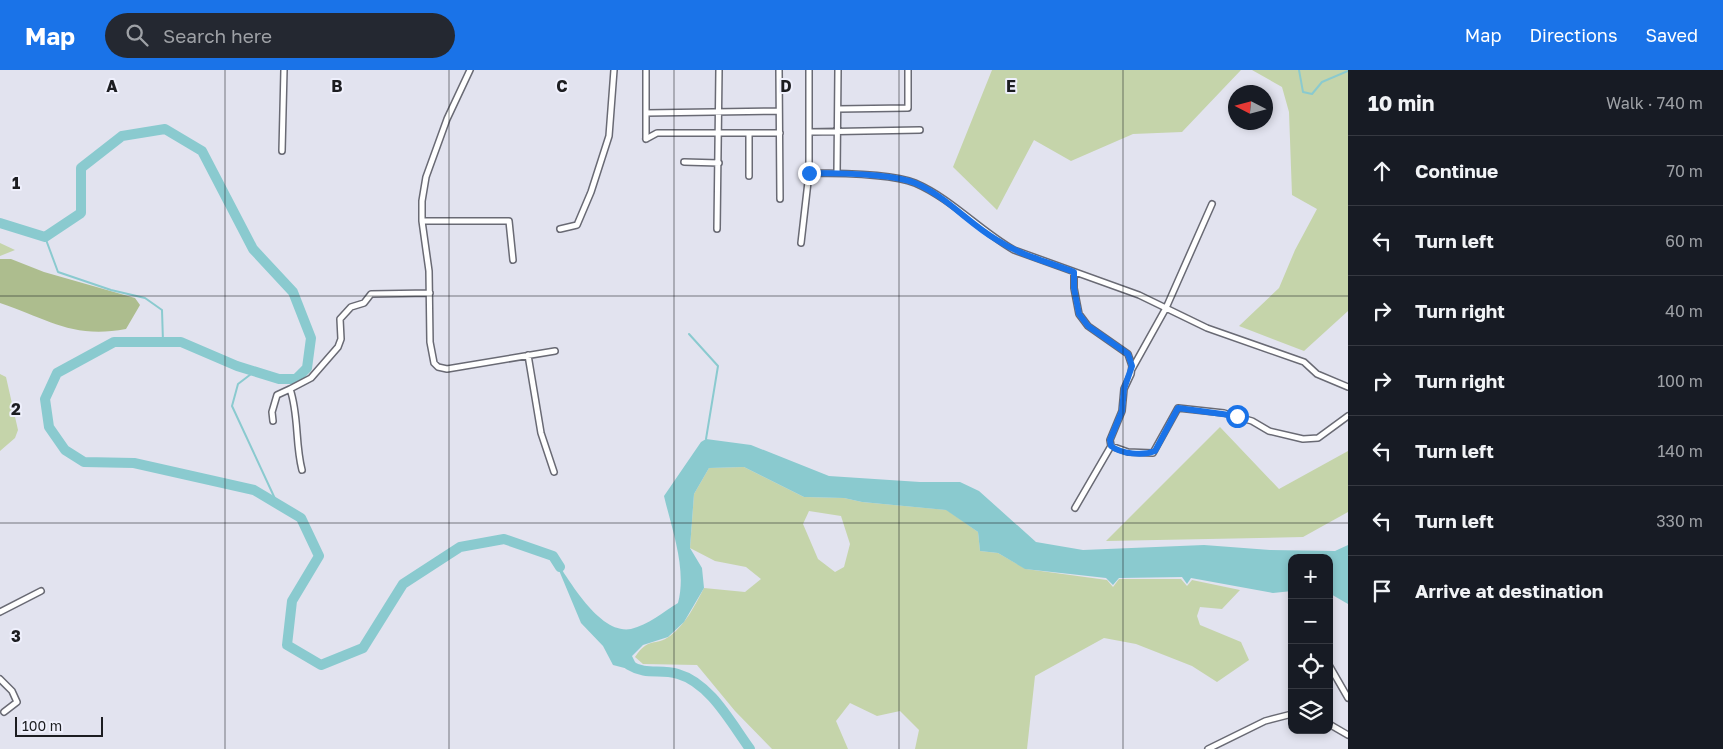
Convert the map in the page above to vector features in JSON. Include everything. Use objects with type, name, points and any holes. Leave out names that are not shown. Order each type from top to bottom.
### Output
[{"type":"street","points":[[282,151],[284,70]]},
{"type":"street","points":[[470,70],[447,119],[426,177],[422,201],[422,221],[430,293],[430,342],[434,363],[438,367],[458,368],[555,351]]},
{"type":"street","points":[[560,229],[577,225],[591,192],[609,136],[614,70]]},
{"type":"street","points":[[646,70],[646,139],[657,133],[780,133]]},
{"type":"street","points":[[717,229],[719,70]]},
{"type":"street","points":[[779,70],[780,199]]},
{"type":"street","points":[[801,243],[809,173],[809,70]]},
{"type":"street","points":[[837,174],[838,70]]},
{"type":"street","points":[[838,109],[908,108],[908,70]]},
{"type":"street","points":[[646,113],[779,112]]},
{"type":"street","points":[[809,132],[920,130]]},
{"type":"street","points":[[749,133],[749,176]]},
{"type":"street","points":[[684,162],[719,163]]},
{"type":"street","points":[[809,173],[903,180],[915,183],[949,203],[995,239],[1014,250],[1139,295],[1207,328],[1304,362],[1317,374],[1348,388]]},
{"type":"street","points":[[1075,508],[1111,446],[1110,440],[1122,411],[1124,389],[1132,369],[1166,308],[1212,204]]},
{"type":"street","points":[[422,221],[509,221],[513,260]]},
{"type":"street","points":[[1074,272],[1074,288],[1079,314],[1088,326],[1128,354],[1132,369]]},
{"type":"street","points":[[273,421],[272,412],[277,395],[311,378],[338,347],[341,338],[340,319],[351,307],[364,303],[371,294],[430,293]]},
{"type":"street","points":[[528,355],[541,433],[554,472]]},
{"type":"street","points":[[290,389],[295,415],[297,449],[302,470]]},
{"type":"street","points":[[1111,446],[1128,452],[1153,453],[1178,408],[1231,415],[1252,421],[1269,431],[1303,439],[1318,438],[1348,416]]},
{"type":"street","points":[[0,612],[41,591]]},
{"type":"street","points":[[1333,672],[1348,698]]},
{"type":"street","points":[[0,679],[12,691],[16,702],[4,712]]},
{"type":"street","points":[[1208,749],[1265,721],[1288,715]]},
{"type":"street","points":[[1333,726],[1348,735]]},
{"type":"green space","points":[[992,70],[1241,70],[1182,132],[1133,134],[1071,161],[1034,140],[997,210],[953,167]]},
{"type":"green space","points":[[1252,70],[1348,70],[1348,311],[1304,351],[1239,326],[1279,288],[1295,250],[1317,209],[1292,195],[1289,112],[1282,87]]},
{"type":"green space","points":[[0,243],[15,250],[0,256]]},
{"type":"green space","points":[[0,259],[11,259],[44,272],[135,298],[140,305],[126,329],[90,331],[61,326],[0,303]]},
{"type":"green space","points":[[0,374],[6,377],[18,430],[15,438],[0,451]]},
{"type":"green space","points":[[1220,427],[1279,489],[1348,451],[1348,512],[1303,537],[1106,541]]},
{"type":"green space","points":[[744,467],[804,497],[844,498],[862,502],[947,510],[978,532],[980,551],[998,553],[1026,569],[1107,580],[1113,587],[1119,579],[1181,579],[1187,586],[1192,580],[1240,590],[1222,609],[1200,607],[1197,616],[1200,625],[1241,642],[1249,660],[1217,682],[1192,666],[1136,644],[1104,638],[1035,676],[1027,749],[915,749],[919,730],[900,711],[877,716],[850,703],[836,721],[848,749],[772,749],[735,711],[697,665],[643,664],[635,657],[644,646],[665,639],[681,626],[704,588],[745,592],[761,579],[746,567],[715,561],[690,548],[694,494],[709,468]],"holes":[[[809,511],[841,516],[850,544],[844,567],[835,572],[818,559],[803,524]]]},
{"type":"water","points":[[706,439],[751,445],[829,476],[920,482],[960,482],[979,491],[1036,542],[1083,550],[1204,545],[1270,550],[1335,551],[1348,545],[1348,604],[1333,595],[1333,554],[1288,554],[1288,591],[1273,593],[1191,578],[1187,584],[1182,577],[1119,578],[1113,585],[1106,578],[1025,569],[998,553],[980,551],[978,532],[946,510],[862,502],[844,498],[804,497],[744,467],[709,468],[694,494],[690,548],[702,568],[704,588],[684,622],[668,637],[643,645],[632,656],[640,672],[613,665],[603,646],[581,623],[553,556],[576,590],[596,614],[607,623],[619,628],[631,629],[643,625],[678,603],[681,577],[680,563],[664,496],[701,442]]},
{"type":"waterway","points":[[1299,70],[1303,92],[1312,94],[1322,82],[1348,71]]},
{"type":"waterway","points":[[0,223],[45,237],[81,213],[81,168],[122,136],[165,129],[202,151],[253,249],[293,292],[311,338],[307,368],[296,379],[279,379],[237,366],[181,342],[114,342],[57,373],[45,399],[49,427],[65,450],[84,462],[134,463],[254,490],[301,518],[319,556],[292,601],[287,645],[321,665],[363,648],[403,584],[460,547],[504,539],[553,556],[560,567]]},
{"type":"waterway","points":[[45,237],[58,272],[111,290],[145,298],[162,310],[163,342]]},
{"type":"waterway","points":[[689,334],[718,366],[706,439]]},
{"type":"waterway","points":[[255,371],[238,384],[232,406],[277,503]]},
{"type":"waterway","points":[[629,665],[642,670],[671,672],[690,679],[719,705],[750,749]]},
{"type":"route","points":[[809,173],[903,180],[915,183],[949,203],[995,239],[1014,250],[1074,272],[1074,288],[1079,314],[1088,326],[1128,354],[1132,366],[1129,380],[1122,394],[1122,411],[1110,440],[1111,446],[1116,450],[1153,453],[1178,408],[1237,416]]}]
